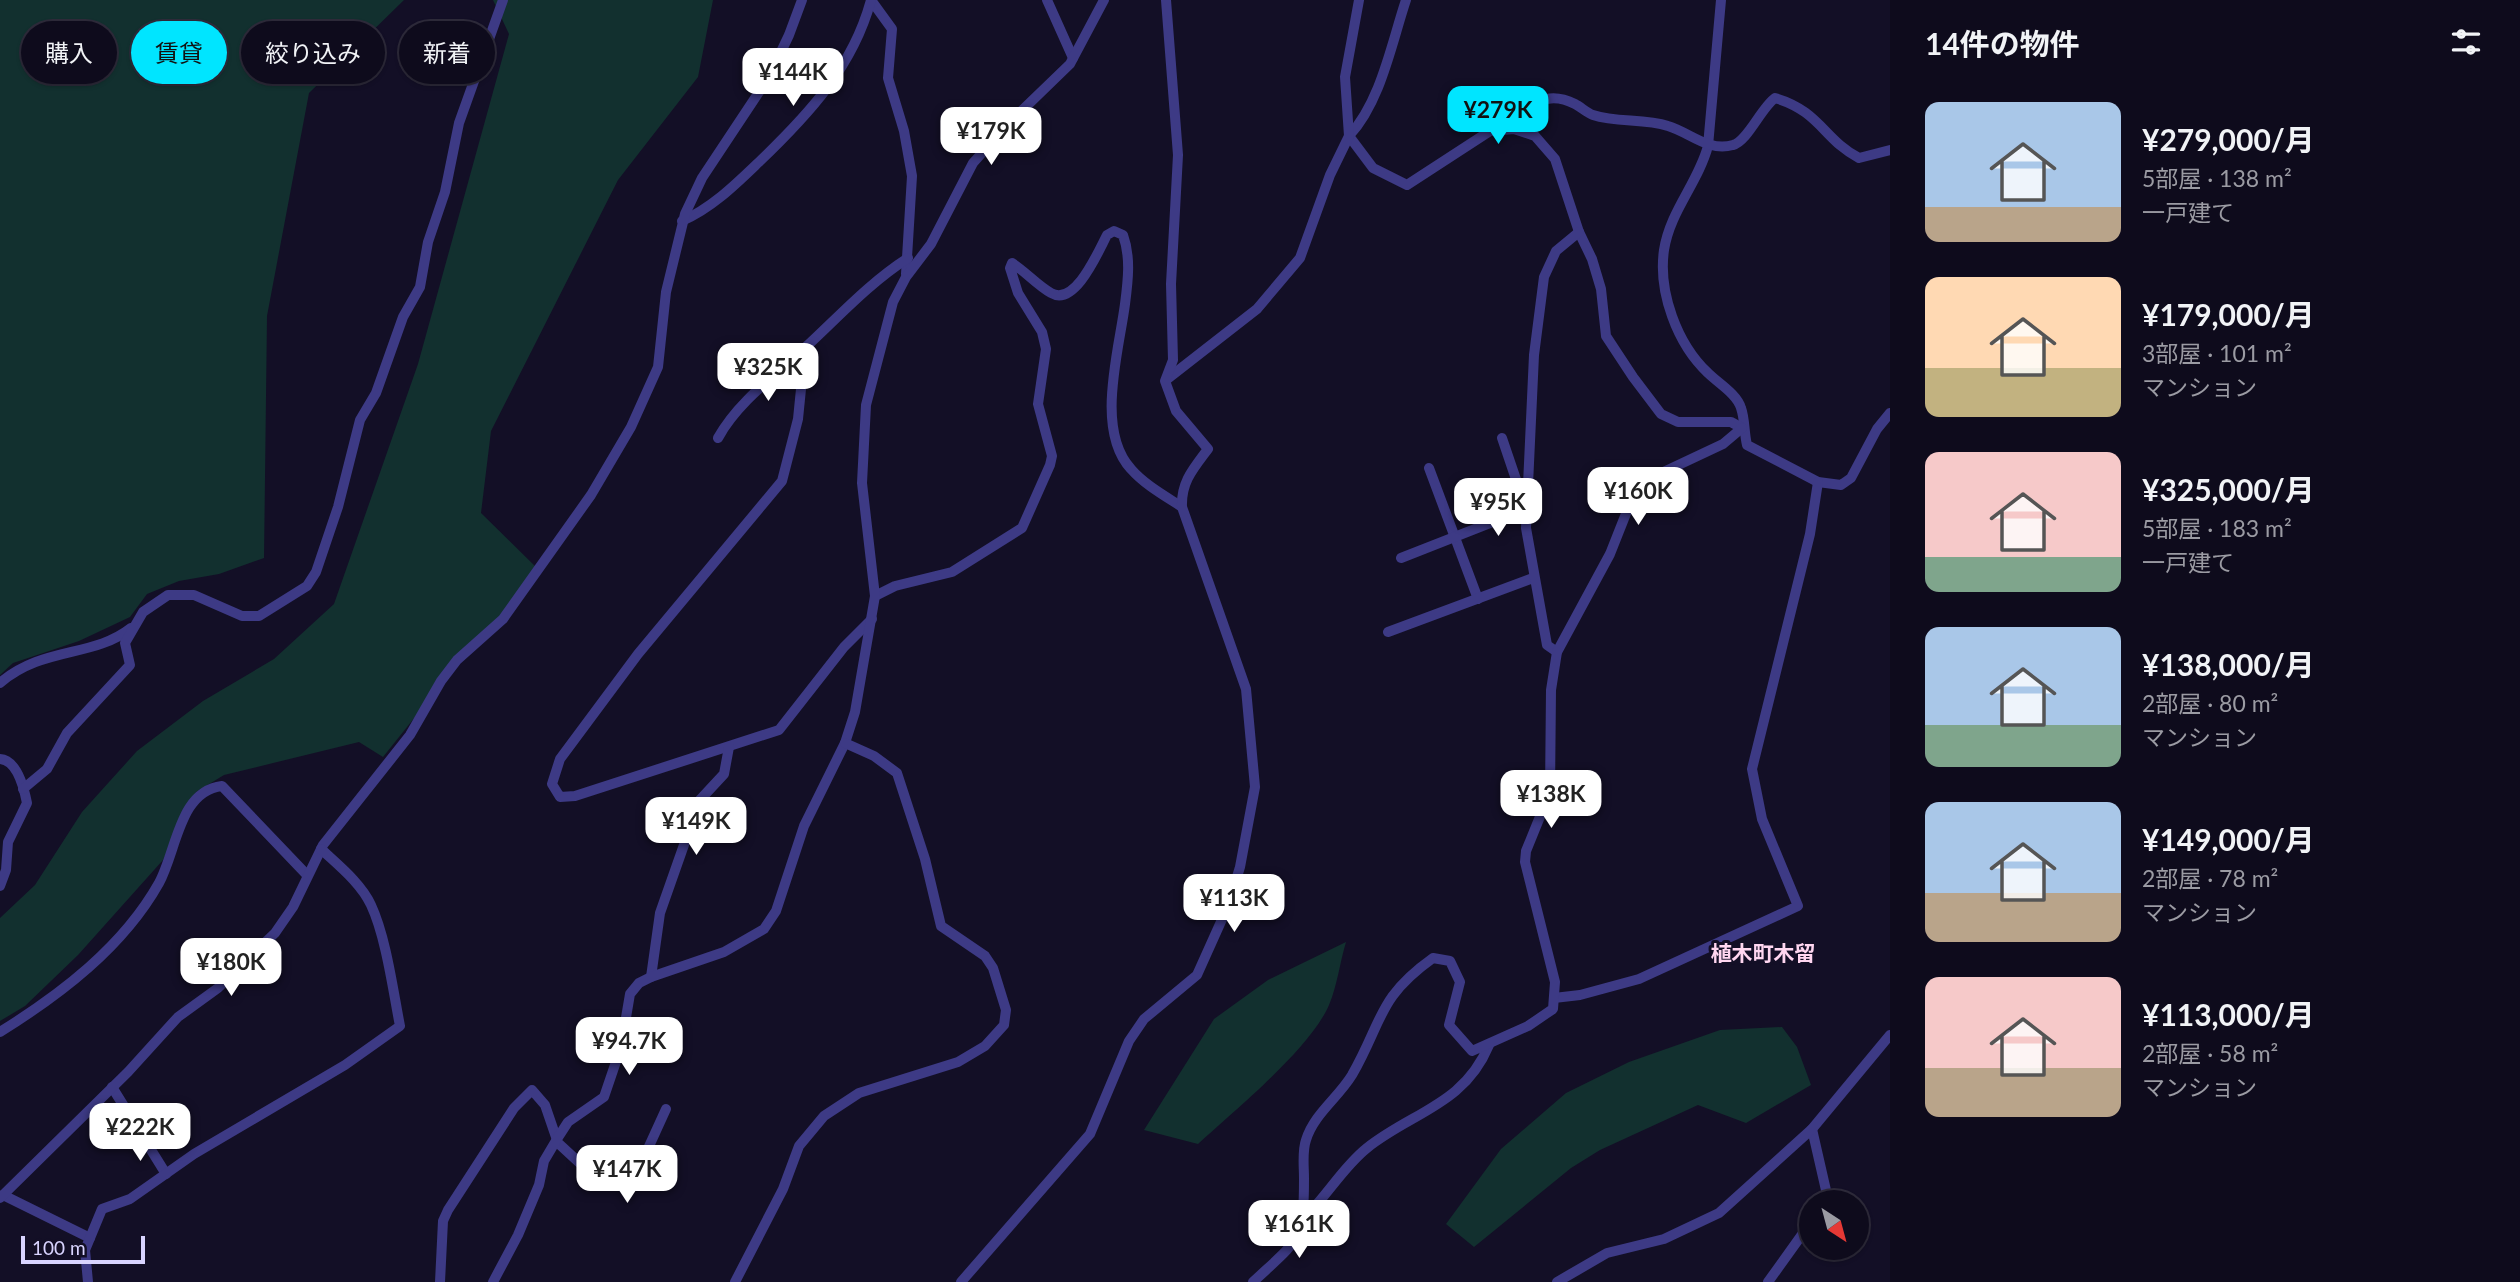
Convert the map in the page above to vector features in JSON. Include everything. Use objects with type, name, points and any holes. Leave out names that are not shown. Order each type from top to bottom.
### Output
[{"type":"street","points":[[23,789],[47,769],[67,733],[130,665],[125,643],[136,624],[153,605],[168,595],[182,594],[216,603],[242,616],[259,616],[307,586],[316,572],[322,561],[342,494],[360,420],[376,393],[403,317],[419,287],[428,242],[445,192],[459,122],[503,0]]},
{"type":"street","points":[[90,1238],[1,1196],[112,1087],[178,1017],[218,988],[275,933],[293,907],[321,849],[402,746],[449,670],[513,606],[591,495],[631,427],[658,367],[666,292],[682,221],[702,178],[769,77],[802,0]]},
{"type":"street","points":[[682,221],[728,190],[805,118],[850,55],[871,0]]},
{"type":"street","points":[[871,0],[892,29],[888,78],[904,131],[912,176],[906,277]]},
{"type":"street","points":[[1047,0],[1073,58]]},
{"type":"street","points":[[493,1282],[518,1235],[539,1185],[544,1161],[556,1139],[568,1122],[604,1097],[621,1047],[630,994],[639,983],[651,977],[724,952],[764,929],[776,911],[804,826],[853,722],[875,596],[862,483],[866,405],[894,302],[906,277],[931,244],[973,163],[1073,58],[1104,0]]},
{"type":"street","points":[[961,1282],[1079,1151],[1090,1134],[1129,1041],[1144,1019],[1197,975],[1228,906],[1240,867],[1255,787],[1246,689],[1182,508],[1182,490],[1188,475],[1208,449],[1176,411],[1165,381],[1172,360],[1171,285],[1178,155],[1166,0]]},
{"type":"street","points":[[1359,0],[1345,77],[1349,136],[1373,168],[1389,179],[1409,185],[1474,139],[1490,131],[1514,128],[1535,136],[1555,159],[1579,232],[1592,259],[1601,289],[1606,337],[1661,414],[1678,422],[1731,422],[1742,428]]},
{"type":"street","points":[[1165,381],[1258,309],[1300,258],[1330,175],[1378,86],[1406,0]]},
{"type":"street","points":[[1721,0],[1708,146],[1670,227],[1664,251],[1665,287],[1680,335],[1700,365],[1741,407],[1742,428],[1747,445],[1818,482],[1840,485],[1851,478],[1877,429],[1890,413]]},
{"type":"street","points":[[1514,128],[1527,107],[1537,100],[1551,100],[1572,102],[1592,115],[1667,125],[1708,146],[1734,145],[1742,140],[1765,105],[1775,97],[1807,110],[1846,151],[1859,158],[1890,150]]},
{"type":"street","points":[[875,596],[895,586],[952,572],[1023,528],[1052,456],[1038,404],[1046,349],[1042,332],[1018,293],[1010,268],[1012,262],[1054,295],[1064,296],[1076,287],[1107,235],[1114,231],[1123,235],[1127,248],[1129,280],[1113,387],[1114,438],[1131,470],[1182,508]]},
{"type":"street","points":[[1557,652],[1547,645],[1533,578],[1526,509],[1534,355],[1541,289],[1552,257],[1579,232]]},
{"type":"street","points":[[719,438],[745,404],[848,306],[908,258]]},
{"type":"street","points":[[798,355],[802,379],[798,419],[782,481],[638,654],[560,759],[552,784],[560,797],[575,796],[779,730],[845,647],[872,619]]},
{"type":"street","points":[[1305,1217],[1305,1143],[1311,1128],[1352,1075],[1389,997],[1408,976],[1433,958],[1450,961],[1460,982],[1449,1025],[1472,1051],[1528,1026],[1553,1009],[1555,982],[1525,862],[1526,850],[1549,792],[1551,690],[1557,652],[1591,593],[1639,488],[1655,476],[1723,444],[1742,428]]},
{"type":"street","points":[[1502,438],[1516,486],[1526,509]]},
{"type":"street","points":[[1429,468],[1478,599]]},
{"type":"street","points":[[1554,998],[1580,995],[1639,979],[1798,906],[1762,819],[1752,769],[1810,534],[1818,482]]},
{"type":"street","points":[[1401,558],[1526,509]]},
{"type":"street","points":[[1388,632],[1533,578]]},
{"type":"street","points":[[0,683],[29,663],[111,641],[136,624]]},
{"type":"street","points":[[735,1282],[783,1189],[799,1146],[824,1115],[859,1093],[958,1062],[997,1035],[1006,1017],[1004,997],[993,968],[985,956],[941,926],[925,859],[897,773],[873,755],[845,743]]},
{"type":"street","points":[[651,977],[660,913],[685,842],[685,816],[724,774],[729,747]]},
{"type":"street","points":[[0,759],[10,762],[23,789],[27,807],[8,842],[6,870],[0,886]]},
{"type":"street","points":[[0,1032],[50,1002],[101,957],[158,885],[170,862],[186,812],[194,799],[209,787],[222,786],[307,875]]},
{"type":"street","points":[[88,1282],[85,1250],[103,1209],[130,1199],[166,1174],[345,1065],[400,1026],[390,972],[371,904],[355,881],[321,849]]},
{"type":"street","points":[[1557,1282],[1607,1253],[1664,1239],[1703,1223],[1740,1196],[1812,1129],[1890,1035]]},
{"type":"street","points":[[1253,1282],[1291,1246],[1305,1217],[1320,1203],[1355,1158],[1448,1099],[1481,1063],[1489,1045]]},
{"type":"street","points":[[112,1087],[166,1174]]},
{"type":"street","points":[[440,1282],[443,1221],[448,1210],[514,1108],[532,1090],[545,1105],[556,1139],[583,1167],[626,1189],[635,1177],[666,1109]]},
{"type":"street","points":[[1812,1129],[1826,1190]]},
{"type":"street","points":[[1768,1282],[1799,1239]]},
{"type":"green space","points":[[0,0],[404,0],[383,21],[241,21],[241,84],[318,84],[309,93],[267,316],[264,558],[219,574],[179,581],[147,594],[130,617],[79,641],[13,663],[0,675]]},
{"type":"green space","points":[[493,0],[713,0],[698,77],[618,180],[491,431],[481,513],[540,571],[463,657],[383,757],[359,742],[224,775],[196,792],[163,860],[78,955],[25,1006],[0,1021],[0,918],[35,885],[82,812],[137,751],[203,701],[274,659],[334,604],[418,364],[509,34]]},
{"type":"green space","points":[[1346,942],[1332,998],[1319,1022],[1289,1060],[1250,1097],[1198,1144],[1144,1130],[1214,1019],[1268,980]]},
{"type":"green space","points":[[1782,1027],[1797,1047],[1811,1085],[1746,1123],[1698,1105],[1600,1150],[1571,1168],[1474,1247],[1446,1224],[1501,1149],[1566,1093],[1629,1062],[1720,1030]]},
{"type":"district","name":"植木町木留","points":[[1763,952]]}]
